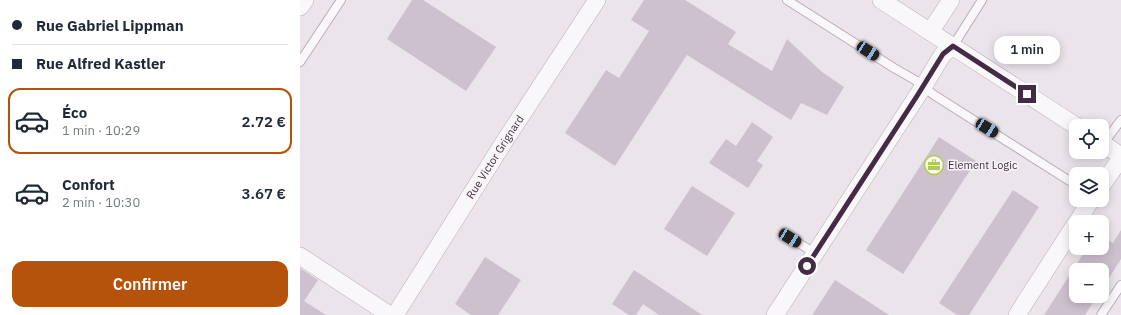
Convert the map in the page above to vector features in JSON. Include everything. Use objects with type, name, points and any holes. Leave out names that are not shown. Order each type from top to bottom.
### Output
[{"type":"street","points":[[300,7],[305,0]]},
{"type":"street","name":"Rue Victor Grignard","points":[[395,315],[504,142],[597,0]]},
{"type":"street","points":[[881,0],[1069,121]]},
{"type":"street","points":[[930,32],[951,0]]},
{"type":"street","points":[[775,315],[943,54],[953,46]]},
{"type":"street","points":[[1109,148],[1121,157],[1109,175]]},
{"type":"street","points":[[1017,315],[1069,234]]},
{"type":"street","points":[[300,256],[390,315]]},
{"type":"lane","points":[[300,62],[341,0]]},
{"type":"lane","points":[[787,0],[915,80],[934,95],[1069,182]]},
{"type":"lane","points":[[953,46],[982,0]]},
{"type":"lane","points":[[1109,136],[1121,120]]},
{"type":"lane","points":[[790,238],[815,253]]},
{"type":"lane","points":[[1101,315],[1121,285]]},
{"type":"building","points":[[412,0],[423,0],[496,47],[466,91],[387,39]]},
{"type":"building","points":[[644,0],[685,0],[736,32],[728,44],[772,71],[787,39],[822,72],[844,87],[827,115],[801,103],[791,120],[687,55],[615,166],[565,133],[606,70],[619,78],[649,31],[631,20]]},
{"type":"building","points":[[752,122],[773,137],[757,161],[763,165],[748,188],[709,163],[726,139],[736,146]]},
{"type":"building","points":[[939,137],[976,161],[903,274],[866,250]]},
{"type":"building","points":[[692,186],[735,213],[707,256],[664,229]]},
{"type":"building","points":[[1013,190],[1039,207],[969,315],[957,315],[939,303]]},
{"type":"building","points":[[1121,230],[1121,259],[1109,278],[1109,263],[1077,263],[1083,255],[1109,255],[1109,241],[1113,243]]},
{"type":"building","points":[[485,257],[521,280],[498,315],[471,315],[455,304]]},
{"type":"building","points":[[300,268],[318,280],[304,301],[326,315],[300,315]]},
{"type":"building","points":[[634,270],[702,315],[659,315],[643,304],[636,315],[629,315],[612,304]]},
{"type":"building","points":[[1069,276],[1069,303],[1093,303],[1085,315],[1044,315]]},
{"type":"building","points":[[835,280],[889,315],[812,315]]},
{"type":"place","name":"Element Logic","points":[[934,165]]},
{"type":"route","points":[[807,266],[943,54],[953,46],[1027,94]]}]
